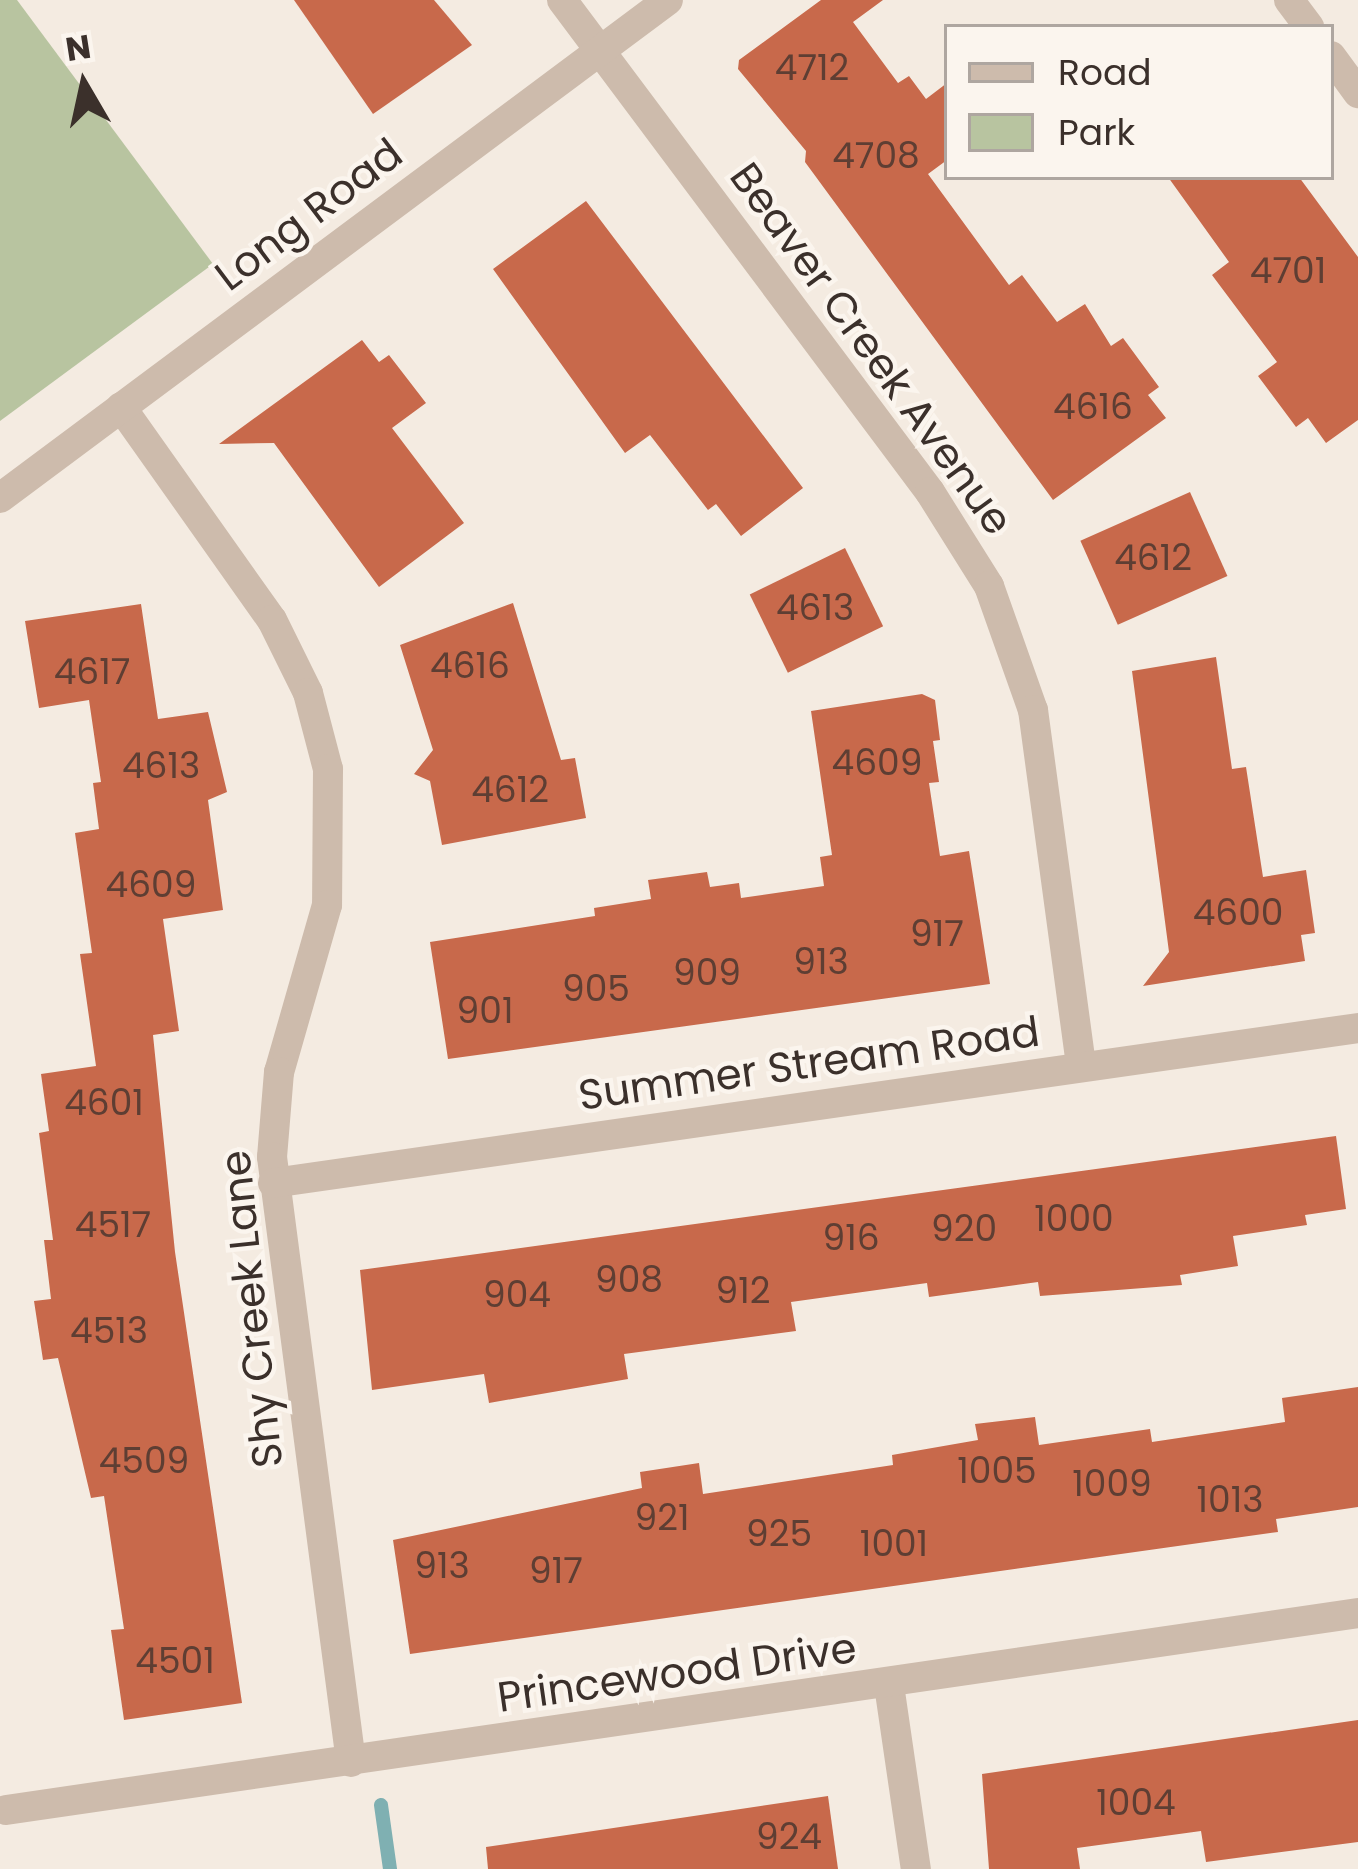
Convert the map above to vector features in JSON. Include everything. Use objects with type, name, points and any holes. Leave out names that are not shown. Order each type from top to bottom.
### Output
[{"type":"street","name":"Beaver Creek Avenue","points":[[562,0],[931,492],[989,586],[1033,710],[1081,1066]]},
{"type":"street","name":"Long Road","points":[[0,498],[668,0]]},
{"type":"street","points":[[1334,60],[1358,93]]},
{"type":"street","name":"Shy Creek Lane","points":[[121,407],[283,639],[308,693],[328,769],[329,890],[279,1072],[273,1184],[351,1762]]},
{"type":"street","name":"Summer Stream Road","points":[[273,1184],[1358,1028]]},
{"type":"street","name":"Princewood Drive","points":[[6,1810],[889,1685],[1358,1613]]},
{"type":"street","points":[[889,1685],[916,1869]]},
{"type":"green space","points":[[0,0],[17,0],[213,264],[0,421]]},
{"type":"building","points":[[294,0],[434,0],[472,45],[373,114]]},
{"type":"building","points":[[821,0],[883,0],[853,22],[898,83],[909,76],[926,99],[944,85],[944,162],[928,174],[1009,285],[1022,275],[1057,322],[1085,304],[1111,346],[1123,338],[1159,387],[1148,395],[1166,418],[1053,500],[805,162],[806,151],[738,69],[739,60]]},
{"type":"building","points":[[1170,180],[1301,180],[1358,257],[1358,420],[1326,443],[1308,418],[1296,427],[1258,376],[1277,362],[1212,275],[1229,262]]},
{"type":"building","points":[[586,201],[803,488],[741,536],[716,504],[708,510],[650,435],[625,453],[493,269]]},
{"type":"building","points":[[362,340],[379,362],[389,355],[426,403],[392,428],[464,523],[379,587],[274,443],[219,444]]},
{"type":"building","points":[[1190,492],[1227,576],[1118,625],[1080,541]]},
{"type":"building","points":[[845,548],[883,626],[788,673],[750,594]]},
{"type":"building","points":[[513,603],[561,760],[575,758],[586,818],[442,845],[430,781],[414,774],[433,750],[400,645]]},
{"type":"building","points":[[141,604],[158,719],[208,712],[227,792],[208,800],[223,910],[163,919],[179,1031],[153,1035],[175,1252],[242,1703],[124,1720],[111,1630],[124,1629],[104,1496],[91,1498],[58,1358],[43,1360],[34,1301],[51,1299],[44,1240],[53,1240],[39,1133],[49,1131],[41,1074],[96,1066],[80,954],[92,953],[75,833],[99,829],[93,783],[101,782],[89,700],[39,708],[25,621]]},
{"type":"building","points":[[1216,657],[1232,769],[1246,767],[1263,877],[1306,870],[1315,933],[1301,935],[1305,961],[1143,986],[1169,952],[1132,671]]},
{"type":"building","points":[[922,694],[935,700],[940,740],[933,741],[939,782],[929,783],[940,856],[969,851],[990,984],[448,1059],[430,942],[595,916],[594,908],[651,899],[648,880],[707,872],[710,887],[739,883],[741,898],[824,886],[820,857],[832,855],[811,711]]},
{"type":"building","points":[[1336,1136],[1346,1209],[1305,1215],[1307,1225],[1233,1236],[1238,1266],[1180,1275],[1182,1285],[1040,1296],[1038,1282],[929,1297],[927,1283],[791,1302],[796,1331],[624,1354],[628,1379],[489,1403],[484,1374],[372,1390],[360,1270]]},
{"type":"building","points":[[1358,1387],[1358,1507],[1276,1519],[1278,1532],[410,1654],[393,1540],[642,1488],[640,1472],[699,1463],[703,1494],[893,1465],[892,1455],[978,1440],[975,1424],[1035,1417],[1039,1445],[1150,1429],[1152,1442],[1285,1422],[1282,1398]]},
{"type":"building","points":[[1358,1720],[1358,1842],[1206,1862],[1201,1831],[1077,1848],[1080,1869],[989,1869],[982,1774]]},
{"type":"building","points":[[828,1796],[838,1869],[488,1869],[486,1847]]},
{"type":"waterway","points":[[381,1805],[390,1869]]}]
